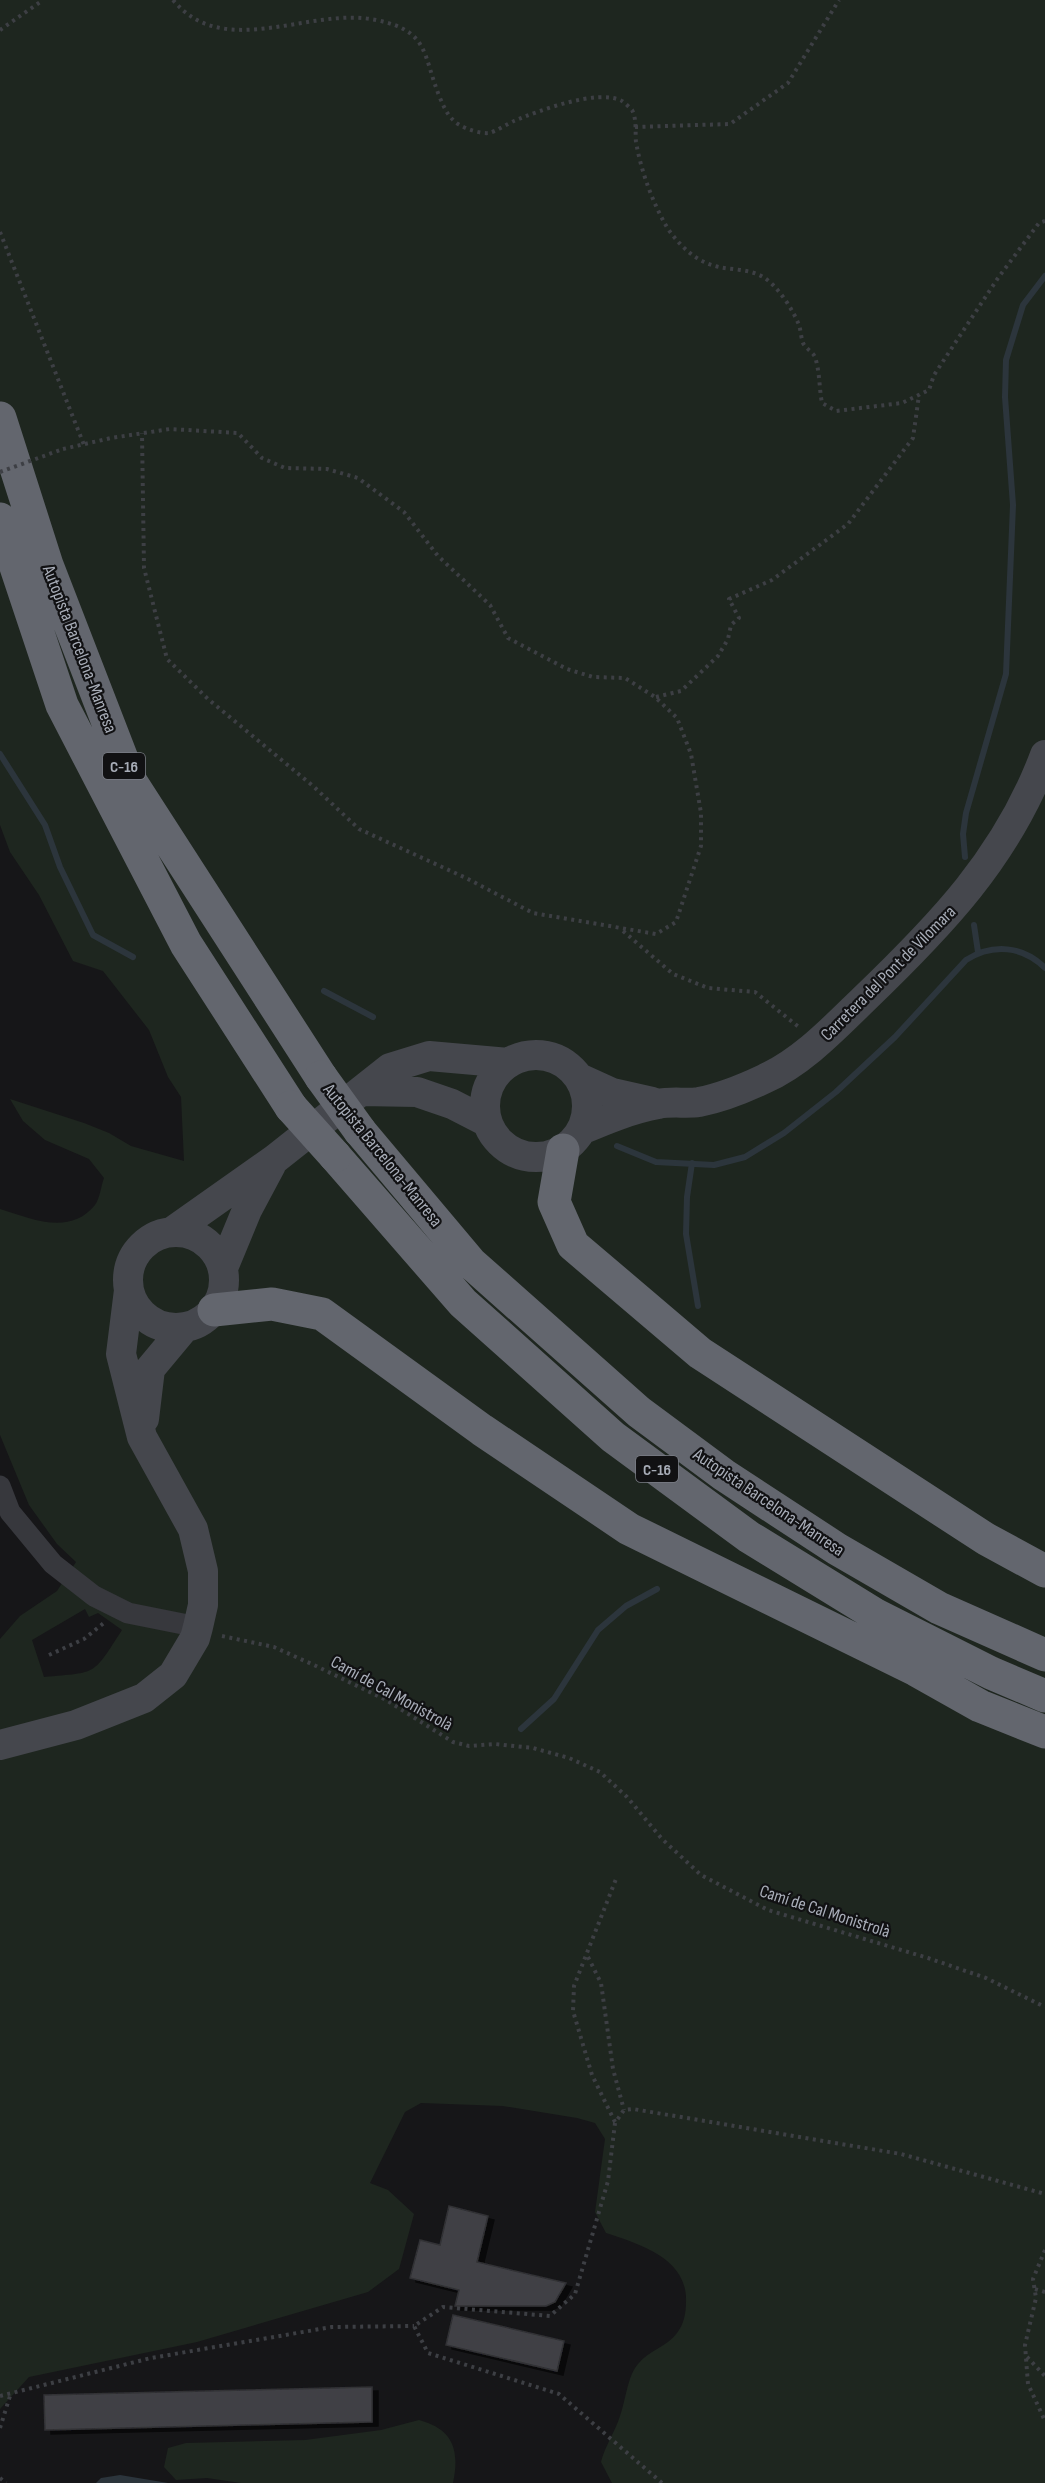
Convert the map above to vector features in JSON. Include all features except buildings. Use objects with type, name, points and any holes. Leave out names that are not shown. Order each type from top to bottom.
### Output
[{"type":"highway","name":"Autopista Barcelona-Manresa","points":[[0,418],[47,565],[130,782],[321,1077],[360,1131],[471,1263],[639,1412],[724,1475],[837,1549],[939,1608],[1045,1655]]},
{"type":"highway","name":"Autopista Barcelona-Manresa","points":[[0,519],[62,705],[186,944],[291,1107],[463,1303],[613,1437],[749,1537],[876,1615],[991,1673],[1045,1696]]},
{"type":"highway","points":[[572,1140],[554,1202],[573,1245],[700,1353],[986,1539],[1045,1571]]},
{"type":"highway","points":[[214,1310],[272,1304],[322,1314],[482,1430],[629,1529],[916,1670],[980,1706],[1045,1732]]},
{"type":"street","name":"Carretera del Pont de Vilomara","points":[[572,1140],[617,1114],[660,1103],[699,1102],[765,1079],[818,1044],[920,945],[969,889],[1030,796],[1045,755]]},
{"type":"street","points":[[0,1745],[76,1725],[144,1698],[173,1674],[195,1638],[203,1605],[203,1571],[193,1529],[142,1437],[121,1354],[129,1290],[129,1269],[137,1250],[153,1237],[173,1231],[275,1159],[390,1068],[429,1056],[509,1063]]},
{"type":"street","points":[[527,1056],[547,1056],[565,1064],[579,1078],[587,1103],[572,1140],[541,1157],[518,1155],[499,1142],[487,1122],[485,1100],[492,1079],[509,1063],[527,1056]]},
{"type":"street","name":"Carretera del Pont de Vilomara","points":[[579,1078],[612,1093],[660,1103]]},
{"type":"street","points":[[360,1091],[417,1092],[452,1104],[487,1122]]},
{"type":"street","points":[[223,1268],[247,1210],[275,1159]]},
{"type":"street","points":[[129,1290],[136,1307],[149,1320],[167,1327],[185,1327],[201,1321],[214,1310],[223,1290],[223,1268],[217,1253],[205,1241],[190,1233],[173,1231]]},
{"type":"street","points":[[142,1437],[150,1370],[185,1327]]},
{"type":"street","points":[[0,1486],[10,1512],[53,1564],[94,1596],[128,1613],[198,1627]]},
{"type":"path","points":[[0,30],[43,0]]},
{"type":"path","points":[[173,0],[186,14],[214,27],[231,30],[262,29],[342,17],[373,19],[403,28],[417,36],[447,114],[459,124],[474,131],[489,133],[560,105],[605,98],[621,100],[633,111],[636,143],[654,201],[669,229],[690,254],[718,267],[734,268],[764,278],[794,314],[804,344],[814,355],[822,403],[836,411],[902,404],[929,390],[934,375],[998,278],[1039,223],[1045,222]]},
{"type":"path","points":[[636,127],[730,124],[788,83],[839,0]]},
{"type":"path","points":[[0,231],[84,444]]},
{"type":"path","points":[[655,697],[681,691],[718,656],[728,639],[731,625],[739,618],[729,599],[772,580],[848,524],[913,438],[919,395]]},
{"type":"path","points":[[0,472],[63,449],[84,444],[170,429],[238,433],[262,458],[285,468],[327,470],[358,478],[404,512],[438,556],[490,605],[508,639],[567,669],[593,677],[625,678],[655,697],[677,718],[691,754],[701,813],[700,846],[676,922],[656,934],[533,913],[466,878],[358,830],[313,786],[208,699],[168,659],[144,568],[142,434]]},
{"type":"path","points":[[622,930],[673,974],[708,988],[755,992],[818,1044]]},
{"type":"path","points":[[49,1655],[84,1639],[102,1625],[116,1607]]},
{"type":"path","name":"Camí de Cal Monistrolà","points":[[198,1627],[226,1637],[274,1647],[386,1700],[453,1742],[468,1746],[495,1744],[533,1748],[569,1758],[600,1772],[627,1797],[662,1839],[701,1875],[768,1910],[928,1958],[986,1978],[1045,2007]]},
{"type":"path","points":[[615,2123],[592,2075],[573,2011],[574,1986],[587,1956],[589,1942],[616,1879]]},
{"type":"path","points":[[587,1956],[601,1983],[613,2068],[624,2110]]},
{"type":"path","points":[[0,2396],[10,2396],[152,2358],[332,2327],[414,2326],[443,2307],[550,2316],[575,2294],[608,2181],[615,2123],[624,2110],[633,2109],[901,2154],[1045,2194]]},
{"type":"path","points":[[1045,2250],[1033,2279],[1036,2298],[1025,2345],[1028,2384],[1045,2421]]},
{"type":"path","points":[[1035,2289],[1045,2292]]},
{"type":"path","points":[[414,2326],[428,2353],[559,2394],[662,2483]]},
{"type":"path","points":[[1026,2355],[1045,2376]]},
{"type":"path","points":[[0,2428],[10,2396]]},
{"type":"path","points":[[0,2478],[6,2483]]},
{"type":"shaded area","points":[[0,0],[1045,0],[1045,2483],[612,2483],[601,2462],[620,2416],[631,2375],[642,2359],[668,2342],[679,2330],[686,2310],[684,2287],[679,2274],[659,2255],[633,2242],[606,2233],[595,2212],[605,2139],[595,2123],[503,2106],[421,2103],[405,2112],[370,2183],[388,2190],[414,2214],[399,2269],[368,2292],[197,2342],[29,2377],[0,2409],[0,1639],[20,1616],[57,1591],[76,1562],[57,1544],[29,1505],[0,1435],[0,1209],[50,1222],[62,1223],[74,1220],[95,1205],[104,1178],[89,1159],[45,1140],[23,1121],[10,1099],[84,1123],[109,1133],[131,1146],[184,1161],[181,1097],[168,1077],[149,1030],[103,971],[73,961],[39,895],[10,852],[0,825]],"holes":[[[85,1609],[89,1617],[98,1613],[122,1630],[105,1656],[99,1664],[85,1672],[44,1677],[32,1640]]]},
{"type":"shaded area","points":[[419,2420],[440,2429],[451,2442],[455,2460],[453,2483],[241,2483],[207,2478],[176,2480],[164,2467],[168,2448],[186,2443],[305,2440],[381,2430]]},
{"type":"shaded area","points":[[120,2475],[168,2483],[96,2483],[101,2478]]},
{"type":"waterway","points":[[965,857],[963,834],[966,813],[1006,674],[1013,505],[1005,397],[1006,360],[1023,305],[1045,276]]},
{"type":"waterway","points":[[0,754],[45,825],[60,867],[93,935],[133,957]]},
{"type":"waterway","points":[[974,925],[978,952]]},
{"type":"waterway","points":[[617,1146],[656,1162],[714,1165],[745,1157],[784,1133],[836,1092],[895,1037],[966,960],[987,951],[1007,949],[1027,955],[1045,968]]},
{"type":"waterway","points":[[324,991],[373,1017]]},
{"type":"waterway","points":[[692,1163],[687,1197],[686,1234],[698,1306]]},
{"type":"waterway","points":[[521,1729],[554,1699],[598,1630],[626,1606],[657,1589]]}]
